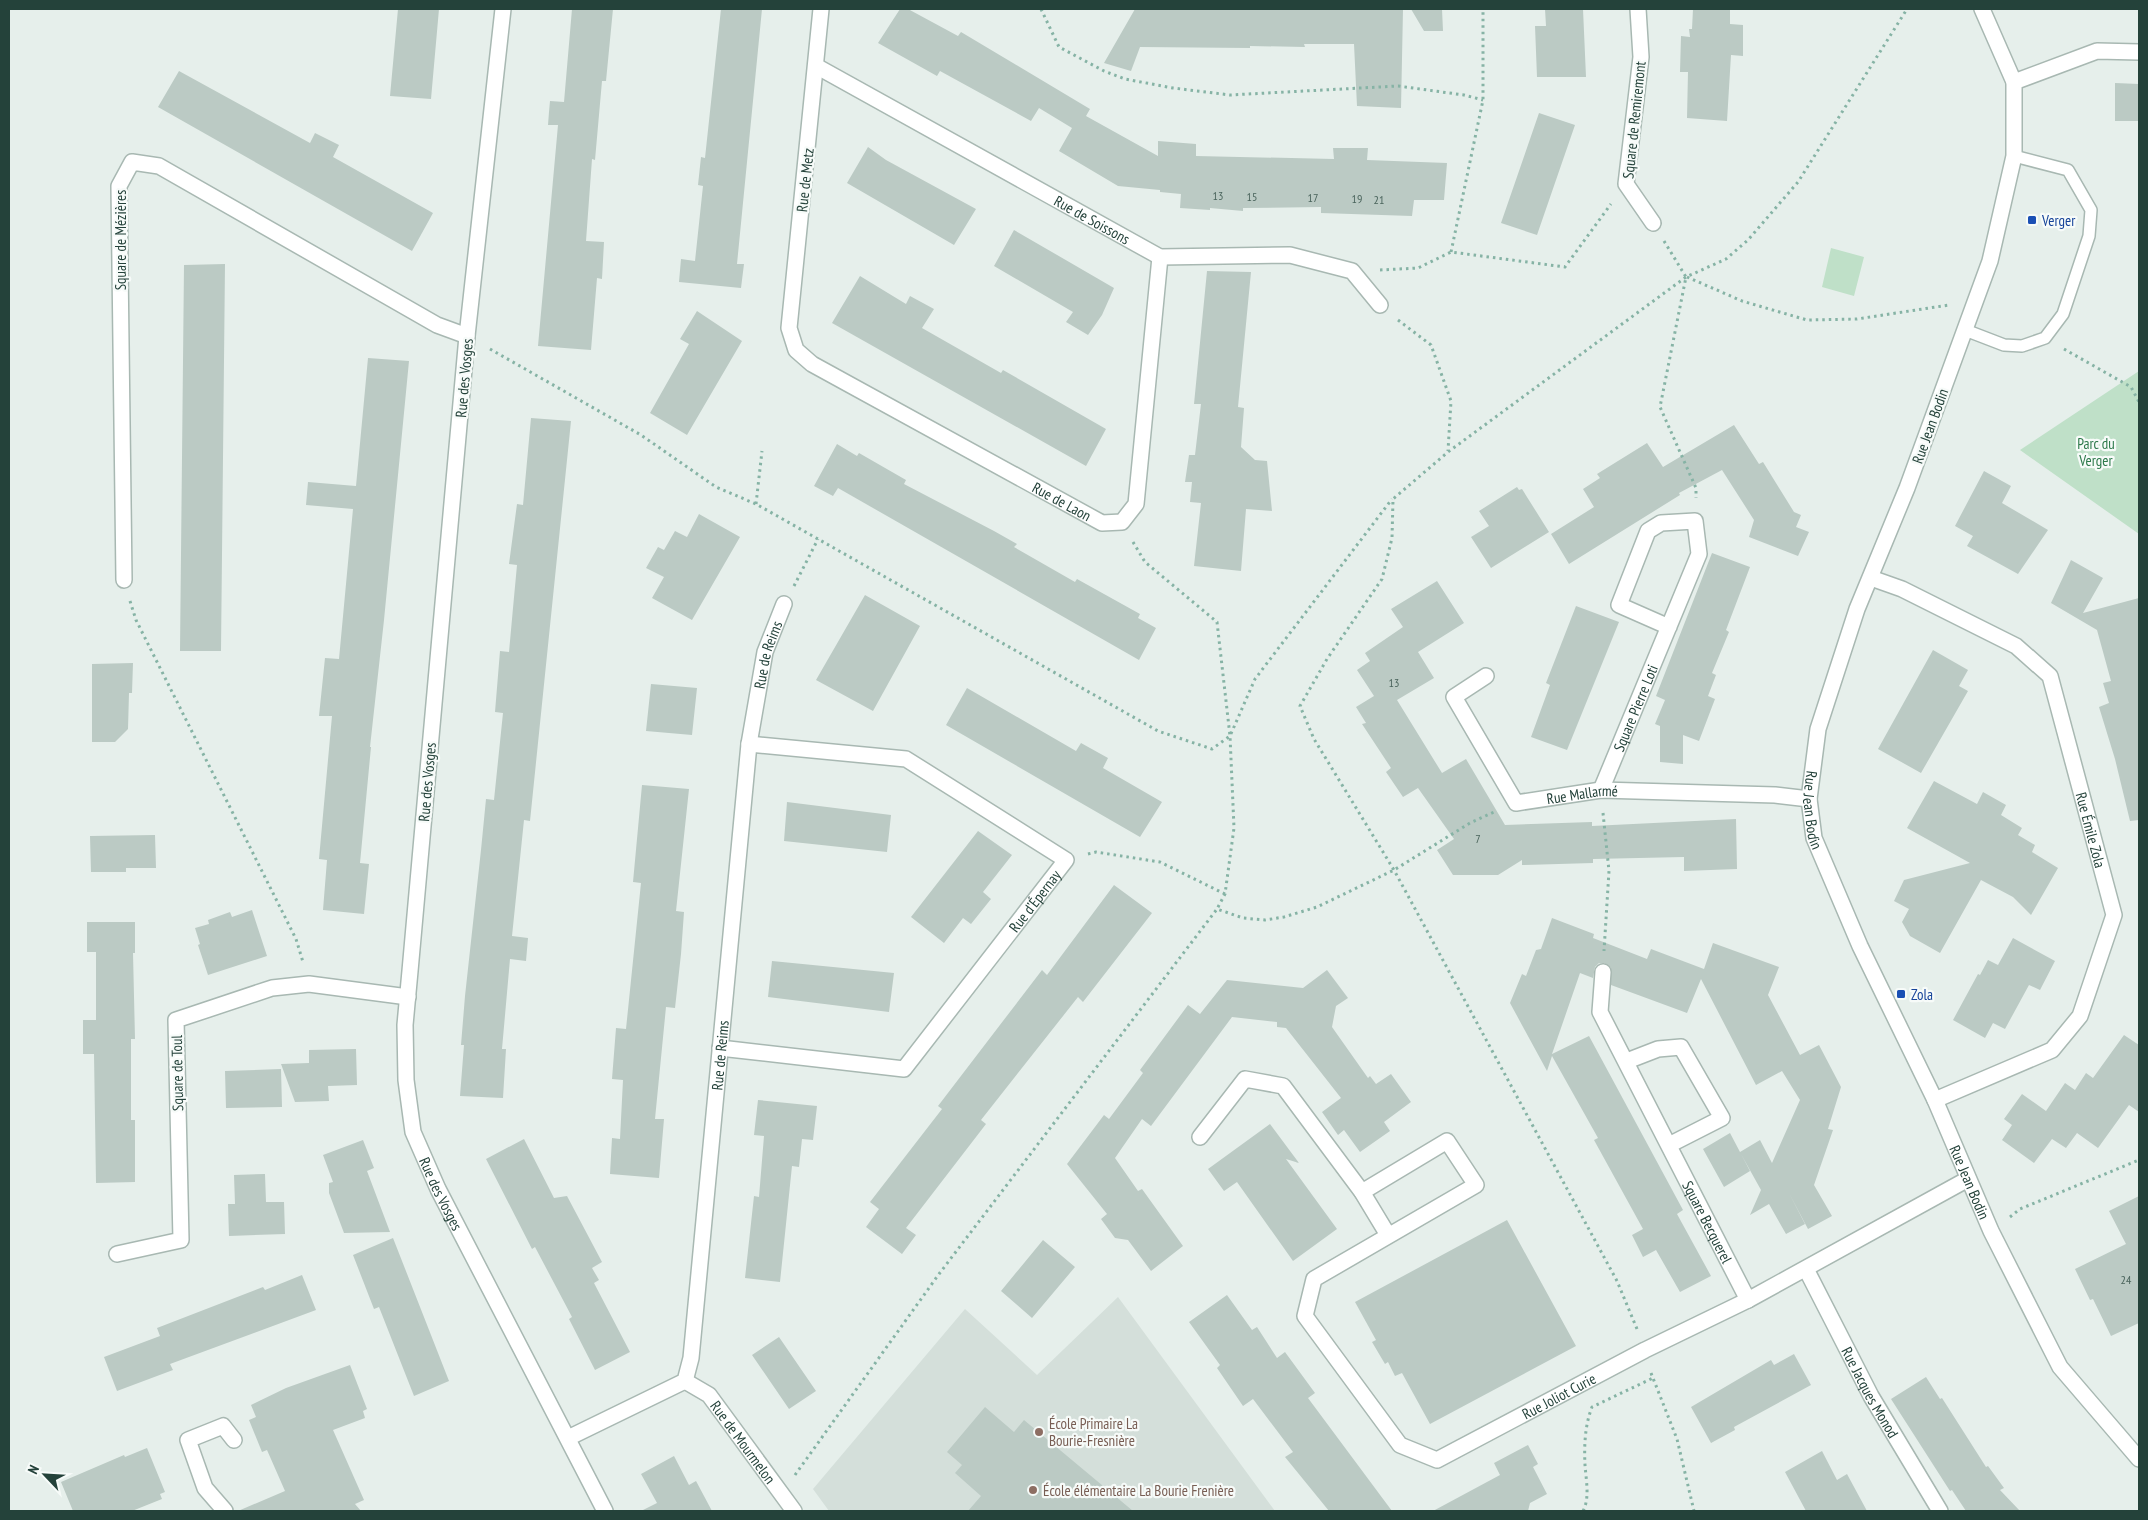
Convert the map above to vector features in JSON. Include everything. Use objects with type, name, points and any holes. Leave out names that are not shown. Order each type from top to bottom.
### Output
[{"type":"street","name":"Rue des Vosges","points":[[503,9],[467,336],[408,997],[406,1080],[413,1132],[438,1189],[605,1511]]},
{"type":"street","name":"Rue de Metz","points":[[796,350],[789,328],[822,9]]},
{"type":"street","name":"Square de Remiremont","points":[[1638,9],[1640,57],[1626,184],[1653,223]]},
{"type":"street","points":[[1982,9],[2014,82],[2097,51],[2139,52]]},
{"type":"street","name":"Rue de Soissons","points":[[816,66],[1160,257],[1290,255],[1352,271]]},
{"type":"street","name":"Rue Jean Bodin","points":[[2014,82],[2014,156],[1990,262],[1907,488],[1857,609],[1818,729],[1810,799],[1814,838],[1860,946],[1935,1100],[1991,1231],[2060,1367],[2139,1459]]},
{"type":"street","name":"Square de Mézières","points":[[124,580],[118,186],[132,162],[158,166],[437,324],[467,336]]},
{"type":"street","points":[[1122,522],[1136,504],[1160,257]]},
{"type":"street","points":[[1352,271],[1380,306]]},
{"type":"street","name":"Rue de Laon","points":[[796,350],[812,364],[1102,523],[1122,522]]},
{"type":"street","points":[[1669,627],[1619,605],[1648,531],[1661,523],[1695,521]]},
{"type":"street","name":"Square Pierre Loti","points":[[1601,790],[1699,554],[1695,521]]},
{"type":"street","name":"Rue Émile Zola","points":[[1871,578],[1902,589],[2016,646],[2050,676],[2114,915],[2080,1016],[2052,1050],[1935,1100]]},
{"type":"street","name":"Rue de Reims","points":[[685,1381],[691,1358],[749,744],[765,652],[784,604]]},
{"type":"street","points":[[1486,676],[1454,696],[1516,803]]},
{"type":"street","name":"Rue d’Épernay","points":[[720,1048],[904,1069],[1066,860],[906,759],[749,744]]},
{"type":"street","name":"Rue Mallarmé","points":[[1516,803],[1601,790],[1775,795],[1810,799]]},
{"type":"street","name":"Square Becquerel","points":[[1603,972],[1600,1012],[1627,1061],[1748,1300]]},
{"type":"street","name":"Square de Toul","points":[[118,1254],[181,1240],[176,1020],[272,988],[309,984],[408,997]]},
{"type":"street","points":[[1627,1061],[1658,1048],[1680,1047],[1722,1118],[1669,1145]]},
{"type":"street","points":[[1200,1137],[1246,1079],[1283,1086],[1362,1192],[1388,1235]]},
{"type":"street","name":"Rue Joliot Curie","points":[[1362,1192],[1447,1141],[1476,1184],[1314,1279],[1305,1316],[1400,1445],[1437,1460],[1645,1350],[1748,1300],[1968,1179]]},
{"type":"street","name":"Rue Jacques Monod","points":[[1806,1269],[1871,1396],[1940,1511]]},
{"type":"street","points":[[568,1438],[685,1381]]},
{"type":"street","name":"Rue de Mourmelon","points":[[685,1381],[709,1395],[794,1511]]},
{"type":"street","points":[[225,1511],[205,1488],[188,1440],[223,1426],[234,1440]]},
{"type":"lane","points":[[1964,330],[2004,345],[2022,346],[2046,338],[2063,314],[2089,236],[2091,210],[2068,170],[2014,156]]},
{"type":"path","points":[[1041,9],[1059,47],[1104,71],[1173,88],[1230,95],[1398,86],[1464,95],[1483,100]]},
{"type":"path","points":[[1451,252],[1483,100],[1483,9]]},
{"type":"path","points":[[1686,277],[1726,259],[1748,240],[1798,182],[1908,9]]},
{"type":"path","points":[[1352,271],[1418,268],[1451,252],[1565,268],[1626,184]]},
{"type":"path","points":[[1653,223],[1686,277],[1742,301],[1807,320],[1857,319],[1942,306],[1975,304]]},
{"type":"path","points":[[1686,277],[1660,407],[1696,488],[1695,521]]},
{"type":"path","points":[[1380,306],[1431,345],[1451,401],[1448,452]]},
{"type":"path","points":[[467,336],[641,435],[716,487],[756,504],[1158,731],[1212,749],[1230,736],[1255,679],[1393,498]]},
{"type":"path","points":[[2046,338],[2131,387],[2139,402]]},
{"type":"path","points":[[756,504],[762,451]]},
{"type":"path","points":[[781,1494],[939,1274],[1217,909],[1225,894],[1234,828],[1230,736],[1217,622],[1145,562],[1122,522]]},
{"type":"path","points":[[784,604],[818,539]]},
{"type":"path","points":[[124,580],[136,620],[296,938],[309,984]]},
{"type":"path","points":[[1601,790],[1608,871],[1603,972]]},
{"type":"path","points":[[1217,909],[1243,918],[1265,920],[1284,917],[1317,907],[1394,870],[1470,823],[1516,803]]},
{"type":"path","points":[[1066,860],[1096,852],[1160,862],[1225,894]]},
{"type":"path","points":[[1991,1231],[2020,1209],[2139,1160]]},
{"type":"path","points":[[1645,1350],[1653,1378],[1677,1439],[1694,1511]]},
{"type":"path","points":[[1583,1511],[1587,1503],[1586,1422],[1592,1407],[1653,1378]]},
{"type":"shaded area","name":"École Primaire La Bourie-Fresnière","points":[[1118,1297],[1275,1511],[829,1511],[813,1489],[965,1309],[1037,1375]]},
{"type":"green space","points":[[1831,248],[1864,257],[1854,296],[1822,287]]},
{"type":"green space","name":"Parc du Verger","points":[[2139,371],[2139,534],[2020,450]]},
{"type":"building","points":[[398,9],[439,9],[431,99],[390,96]]},
{"type":"building","points":[[572,9],[613,9],[606,81],[602,81],[595,160],[592,159],[586,241],[604,242],[602,279],[597,278],[591,350],[538,346],[558,125],[548,125],[550,101],[564,102]]},
{"type":"building","points":[[721,9],[762,9],[737,264],[744,264],[741,288],[679,282],[681,259],[695,261],[703,186],[698,185],[701,157],[705,158]]},
{"type":"building","points":[[900,9],[908,9],[958,36],[961,32],[1090,109],[1086,116],[1158,156],[1158,141],[1196,144],[1196,156],[1334,159],[1333,148],[1368,148],[1367,160],[1447,163],[1444,200],[1414,200],[1412,216],[1321,213],[1321,207],[1243,208],[1243,211],[1180,208],[1181,194],[1118,186],[1059,151],[1072,128],[1039,108],[1031,121],[940,71],[937,76],[878,43]]},
{"type":"building","points":[[1135,9],[1403,9],[1401,108],[1357,106],[1354,44],[1304,44],[1305,47],[1250,46],[1250,48],[1140,47],[1131,71],[1104,63]]},
{"type":"building","points":[[1411,9],[1442,9],[1443,31],[1424,31]]},
{"type":"building","points":[[1545,9],[1583,9],[1586,77],[1537,77],[1535,26],[1546,26]]},
{"type":"building","points":[[1693,9],[1730,9],[1730,24],[1743,25],[1743,56],[1731,55],[1727,121],[1687,118],[1688,72],[1680,72],[1681,36],[1690,37],[1689,29],[1692,29]]},
{"type":"building","points":[[179,71],[310,143],[315,133],[339,145],[333,157],[433,213],[412,251],[158,107]]},
{"type":"building","points":[[2115,83],[2139,84],[2139,121],[2115,121]]},
{"type":"building","points":[[1539,113],[1575,125],[1537,235],[1501,223]]},
{"type":"building","points":[[868,147],[886,160],[976,209],[954,245],[847,183]]},
{"type":"building","points":[[1014,230],[1114,288],[1102,315],[1088,335],[1066,322],[1073,312],[994,266]]},
{"type":"building","points":[[225,264],[221,651],[180,651],[184,265]]},
{"type":"building","points":[[1207,271],[1251,272],[1238,407],[1244,408],[1241,447],[1255,460],[1267,461],[1272,511],[1246,509],[1241,571],[1194,566],[1201,503],[1190,502],[1192,482],[1185,482],[1189,455],[1195,455],[1201,404],[1194,404]]},
{"type":"building","points":[[860,276],[906,304],[910,296],[934,309],[922,328],[1001,373],[1003,370],[1106,429],[1086,466],[832,323]]},
{"type":"building","points":[[697,311],[742,341],[687,435],[650,413],[689,344],[680,339]]},
{"type":"building","points":[[368,358],[409,361],[360,863],[369,864],[364,914],[323,910],[327,860],[319,859],[332,716],[319,716],[325,658],[339,659],[353,509],[306,505],[308,482],[356,486]]},
{"type":"building","points":[[531,418],[571,421],[530,821],[524,820],[512,936],[528,938],[526,961],[510,959],[502,1049],[506,1049],[503,1098],[460,1096],[464,1045],[461,1045],[465,996],[486,799],[494,800],[503,713],[495,712],[500,651],[509,652],[517,565],[509,564],[517,504],[523,505]]},
{"type":"building","points":[[1734,425],[1759,464],[1763,462],[1794,512],[1801,515],[1796,527],[1809,532],[1798,556],[1749,537],[1754,520],[1722,470],[1679,493],[1680,495],[1569,564],[1551,534],[1594,507],[1583,489],[1600,478],[1597,474],[1647,443],[1663,467]]},
{"type":"building","points":[[837,444],[857,456],[859,453],[906,480],[904,484],[1017,544],[1014,547],[1075,582],[1077,579],[1140,614],[1138,618],[1156,628],[1139,660],[838,488],[833,496],[814,486]]},
{"type":"building","points":[[1984,471],[2011,486],[2002,503],[2048,530],[2018,574],[1967,546],[1973,536],[1955,526]]},
{"type":"building","points":[[1517,487],[1519,490],[1522,489],[1549,532],[1491,568],[1471,537],[1489,526],[1479,511]]},
{"type":"building","points":[[699,514],[740,537],[692,620],[652,598],[664,577],[646,568],[658,547],[664,550],[675,531],[687,537]]},
{"type":"building","points":[[1712,553],[1750,567],[1726,630],[1729,632],[1712,673],[1716,675],[1708,696],[1715,699],[1699,741],[1683,735],[1683,764],[1660,762],[1660,726],[1655,724],[1665,700],[1656,696]]},
{"type":"building","points":[[2071,560],[2103,578],[2083,613],[2139,598],[2139,820],[2130,821],[2115,759],[2099,707],[2109,703],[2103,683],[2111,681],[2097,630],[2051,603]]},
{"type":"building","points":[[1437,581],[1464,623],[1418,652],[1434,678],[1397,700],[1442,773],[1466,759],[1505,825],[1592,822],[1592,826],[1736,819],[1737,869],[1684,871],[1684,857],[1593,859],[1593,863],[1522,865],[1522,860],[1498,875],[1453,875],[1437,850],[1454,839],[1418,788],[1403,797],[1386,772],[1391,768],[1362,724],[1366,723],[1356,707],[1374,696],[1357,670],[1370,661],[1365,653],[1403,627],[1391,609]]},
{"type":"building","points":[[865,595],[920,626],[873,711],[816,680]]},
{"type":"building","points":[[1576,606],[1619,622],[1567,750],[1531,737],[1550,685],[1546,683]]},
{"type":"building","points":[[1933,650],[1968,670],[1959,686],[1968,691],[1921,773],[1878,749]]},
{"type":"building","points":[[133,663],[132,693],[129,693],[128,729],[115,742],[92,742],[92,664]]},
{"type":"building","points":[[651,684],[697,688],[692,735],[646,731]]},
{"type":"building","points":[[967,688],[1076,751],[1081,743],[1108,758],[1103,768],[1162,802],[1140,837],[946,725]]},
{"type":"building","points":[[1934,781],[1977,804],[1983,792],[2006,805],[2001,815],[2022,828],[2018,835],[2035,845],[2032,852],[2058,868],[2031,915],[2013,897],[1981,880],[1940,953],[1910,936],[1902,922],[1909,909],[1894,901],[1904,880],[1970,863],[1907,828]]},
{"type":"building","points":[[642,785],[689,789],[676,911],[684,912],[681,954],[675,1008],[666,1007],[655,1119],[664,1119],[659,1178],[610,1174],[612,1138],[620,1139],[623,1080],[612,1079],[616,1028],[626,1029],[641,883],[633,882]]},
{"type":"building","points":[[787,802],[891,815],[887,852],[784,841]]},
{"type":"building","points":[[978,831],[1012,855],[983,892],[991,899],[971,924],[963,918],[944,943],[911,917]]},
{"type":"building","points":[[155,835],[156,868],[126,868],[126,872],[91,872],[90,836]]},
{"type":"building","points":[[1114,885],[1152,913],[1083,1002],[1078,997],[981,1120],[986,1124],[906,1228],[916,1235],[902,1254],[866,1227],[879,1209],[870,1202],[942,1109],[938,1106],[1042,970],[1047,975]]},
{"type":"building","points":[[252,910],[267,956],[208,975],[198,945],[200,944],[195,928],[209,924],[208,920],[230,912],[232,917]]},
{"type":"building","points":[[1552,918],[1594,934],[1593,938],[1647,959],[1651,949],[1704,969],[1713,943],[1779,967],[1768,995],[1800,1055],[1819,1045],[1841,1087],[1828,1129],[1833,1130],[1814,1185],[1832,1216],[1808,1229],[1789,1193],[1805,1224],[1786,1234],[1769,1204],[1750,1215],[1761,1190],[1741,1154],[1750,1171],[1724,1187],[1703,1149],[1730,1133],[1740,1152],[1760,1140],[1772,1163],[1800,1100],[1782,1071],[1756,1085],[1701,979],[1687,1013],[1611,985],[1611,968],[1604,963],[1599,963],[1595,967],[1593,978],[1580,973],[1552,1054],[1589,1036],[1683,1210],[1677,1214],[1711,1276],[1680,1292],[1656,1250],[1643,1257],[1632,1235],[1643,1229],[1594,1140],[1598,1138],[1552,1056],[1547,1071],[1510,1003],[1522,974],[1526,976],[1536,950],[1541,949]]},
{"type":"building","points":[[87,922],[135,922],[135,953],[133,953],[135,1039],[131,1039],[131,1120],[135,1120],[135,1182],[96,1183],[94,1054],[83,1054],[83,1020],[96,1020],[96,952],[87,952]]},
{"type":"building","points":[[2013,938],[2055,961],[2040,990],[2029,985],[2005,1029],[1993,1023],[1985,1038],[1953,1020],[1978,974],[1980,975],[1988,960],[1998,965]]},
{"type":"building","points":[[772,961],[894,973],[889,1012],[768,997]]},
{"type":"building","points":[[1327,970],[1348,998],[1336,1006],[1332,1027],[1368,1078],[1370,1076],[1376,1084],[1391,1074],[1411,1102],[1384,1122],[1390,1131],[1360,1152],[1344,1130],[1338,1135],[1322,1112],[1341,1098],[1286,1028],[1277,1027],[1277,1022],[1232,1017],[1151,1126],[1142,1119],[1115,1158],[1138,1191],[1142,1189],[1183,1246],[1151,1271],[1128,1240],[1115,1238],[1101,1219],[1107,1214],[1067,1164],[1104,1115],[1109,1119],[1143,1073],[1140,1070],[1188,1005],[1200,1014],[1227,980],[1303,988]]},
{"type":"building","points":[[2124,1035],[2139,1045],[2139,1112],[2129,1105],[2098,1148],[2077,1133],[2066,1148],[2052,1139],[2034,1163],[2002,1140],[2012,1125],[2004,1119],[2022,1094],[2046,1111],[2065,1083],[2075,1090],[2086,1073],[2093,1078]]},
{"type":"building","points":[[356,1049],[357,1085],[328,1086],[329,1101],[295,1102],[281,1064],[309,1063],[309,1050]]},
{"type":"building","points":[[281,1069],[282,1107],[226,1108],[225,1071]]},
{"type":"building","points":[[758,1100],[817,1106],[813,1140],[802,1139],[799,1167],[792,1166],[780,1282],[745,1278],[754,1196],[759,1197],[764,1136],[754,1135]]},
{"type":"building","points":[[1270,1124],[1299,1163],[1286,1159],[1337,1229],[1293,1261],[1237,1182],[1224,1191],[1208,1169]]},
{"type":"building","points":[[524,1139],[554,1198],[567,1196],[602,1262],[592,1268],[599,1280],[594,1283],[630,1352],[595,1370],[569,1319],[572,1317],[535,1247],[532,1249],[486,1159]]},
{"type":"building","points":[[363,1140],[374,1168],[367,1171],[390,1232],[344,1233],[329,1193],[329,1183],[333,1182],[323,1155]]},
{"type":"building","points":[[265,1174],[266,1202],[284,1202],[285,1234],[229,1236],[228,1204],[235,1204],[234,1175]]},
{"type":"building","points":[[2139,1196],[2139,1323],[2111,1336],[2093,1299],[2090,1300],[2075,1269],[2126,1244],[2109,1211]]},
{"type":"building","points":[[1507,1220],[1576,1346],[1430,1424],[1402,1373],[1395,1376],[1388,1362],[1385,1364],[1372,1342],[1376,1340],[1355,1302]]},
{"type":"building","points":[[393,1238],[449,1381],[414,1396],[379,1307],[374,1309],[353,1255]]},
{"type":"building","points":[[1043,1240],[1075,1267],[1032,1318],[1001,1291]]},
{"type":"building","points":[[302,1275],[316,1310],[170,1364],[173,1370],[117,1391],[104,1357],[160,1336],[157,1328],[263,1287],[265,1290]]},
{"type":"building","points":[[1227,1295],[1252,1330],[1257,1327],[1277,1358],[1285,1352],[1315,1393],[1308,1398],[1392,1511],[1329,1511],[1285,1457],[1293,1452],[1253,1399],[1243,1406],[1217,1368],[1220,1365],[1189,1322]]},
{"type":"building","points":[[779,1337],[816,1391],[789,1409],[752,1355]]},
{"type":"building","points":[[1794,1354],[1811,1385],[1734,1427],[1735,1430],[1711,1443],[1691,1407],[1771,1360],[1774,1365]]},
{"type":"building","points":[[350,1365],[367,1409],[363,1411],[365,1418],[333,1430],[364,1500],[355,1504],[361,1511],[238,1511],[285,1491],[267,1450],[262,1452],[249,1420],[256,1417],[251,1405],[286,1388]]},
{"type":"building","points":[[1926,1377],[1940,1399],[1942,1398],[1986,1467],[1988,1466],[2004,1488],[2000,1490],[2020,1511],[1966,1511],[1952,1490],[1950,1491],[1891,1399]]},
{"type":"building","points":[[985,1407],[1014,1432],[1024,1420],[1133,1511],[968,1511],[981,1496],[955,1473],[962,1465],[947,1452]]},
{"type":"building","points":[[1528,1445],[1538,1464],[1533,1467],[1547,1494],[1530,1503],[1528,1511],[1433,1511],[1500,1475],[1494,1463]]},
{"type":"building","points":[[147,1448],[165,1492],[160,1494],[162,1499],[132,1511],[73,1511],[61,1482],[124,1455],[125,1457]]},
{"type":"building","points":[[1822,1451],[1837,1480],[1847,1474],[1867,1511],[1806,1511],[1785,1472]]},
{"type":"building","points":[[674,1456],[689,1485],[696,1481],[712,1511],[641,1511],[657,1503],[641,1474]]},
{"type":"place","name":"Verger","points":[[2032,220]]},
{"type":"place","name":"Zola","points":[[1901,994]]},
{"type":"place","name":"École Primaire La Bourie-Fresnière","points":[[1039,1432]]},
{"type":"place","name":"École élémentaire La Bourie Frenière","points":[[1033,1490]]}]
